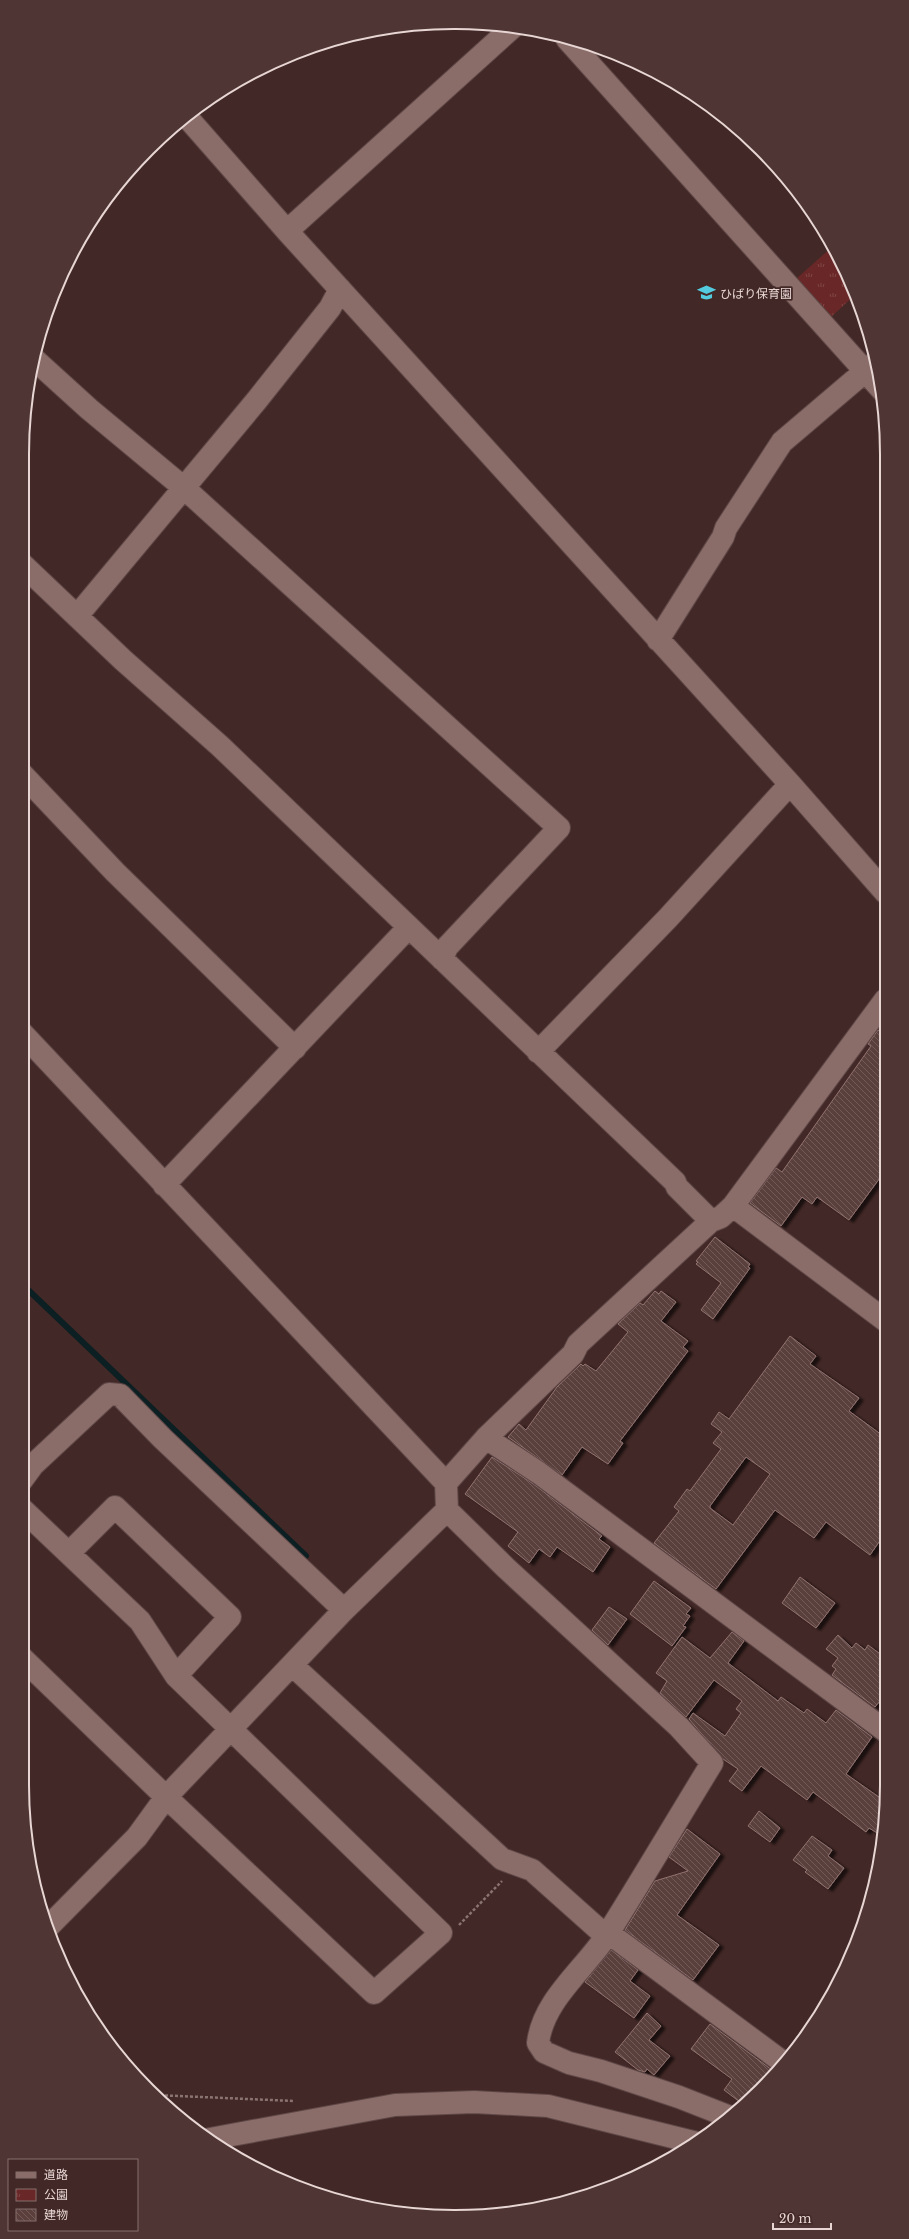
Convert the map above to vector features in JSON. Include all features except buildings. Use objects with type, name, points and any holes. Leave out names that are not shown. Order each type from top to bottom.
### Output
[{"type":"street","points":[[287,231],[507,33]]},
{"type":"street","points":[[572,45],[871,367],[849,383],[782,442],[726,528],[723,537],[658,640]]},
{"type":"street","points":[[190,121],[287,231],[790,784],[880,886]]},
{"type":"street","points":[[77,616],[184,488],[325,314],[340,289]]},
{"type":"street","points":[[39,363],[89,409],[184,488],[559,828],[447,947],[442,959]]},
{"type":"street","points":[[29,571],[220,746],[675,1182],[677,1187],[711,1221]]},
{"type":"street","points":[[29,781],[115,872],[295,1048]]},
{"type":"street","points":[[538,1052],[668,918],[790,784]]},
{"type":"street","points":[[164,1185],[409,927]]},
{"type":"street","points":[[446,1483],[486,1438],[573,1354],[578,1344],[711,1221],[721,1217],[733,1206],[880,1007]]},
{"type":"street","points":[[29,1040],[446,1483],[448,1510],[506,1568],[679,1727],[712,1763],[606,1936],[546,2013],[539,2029],[538,2043],[544,2052],[569,2063],[602,2071],[679,2097],[723,2114]]},
{"type":"street","points":[[733,1206],[880,1317]]},
{"type":"street","points":[[29,1470],[33,1465],[110,1394],[120,1395],[163,1439],[344,1610]]},
{"type":"street","points":[[486,1438],[539,1473],[880,1727]]},
{"type":"street","points":[[69,1553],[115,1506],[230,1617],[176,1676]]},
{"type":"street","points":[[52,1922],[137,1837],[166,1797],[344,1610],[448,1510]]},
{"type":"street","points":[[29,1516],[140,1621],[176,1676],[441,1934],[374,1993],[166,1797],[29,1665]]},
{"type":"street","points":[[292,1665],[502,1859],[532,1870],[606,1936],[614,1937],[779,2059]]},
{"type":"street","points":[[217,2138],[395,2105],[474,2102],[548,2106],[688,2140]]},
{"type":"path","points":[[441,1934],[453,1931],[509,1874],[502,1859]]},
{"type":"path","points":[[165,2095],[302,2101]]},
{"type":"green space","points":[[828,251],[850,299],[831,317],[796,279]]},
{"type":"waterway","points":[[29,1291],[306,1556]]},
{"type":"place","name":"ひばり保育園","points":[[707,293]]}]
